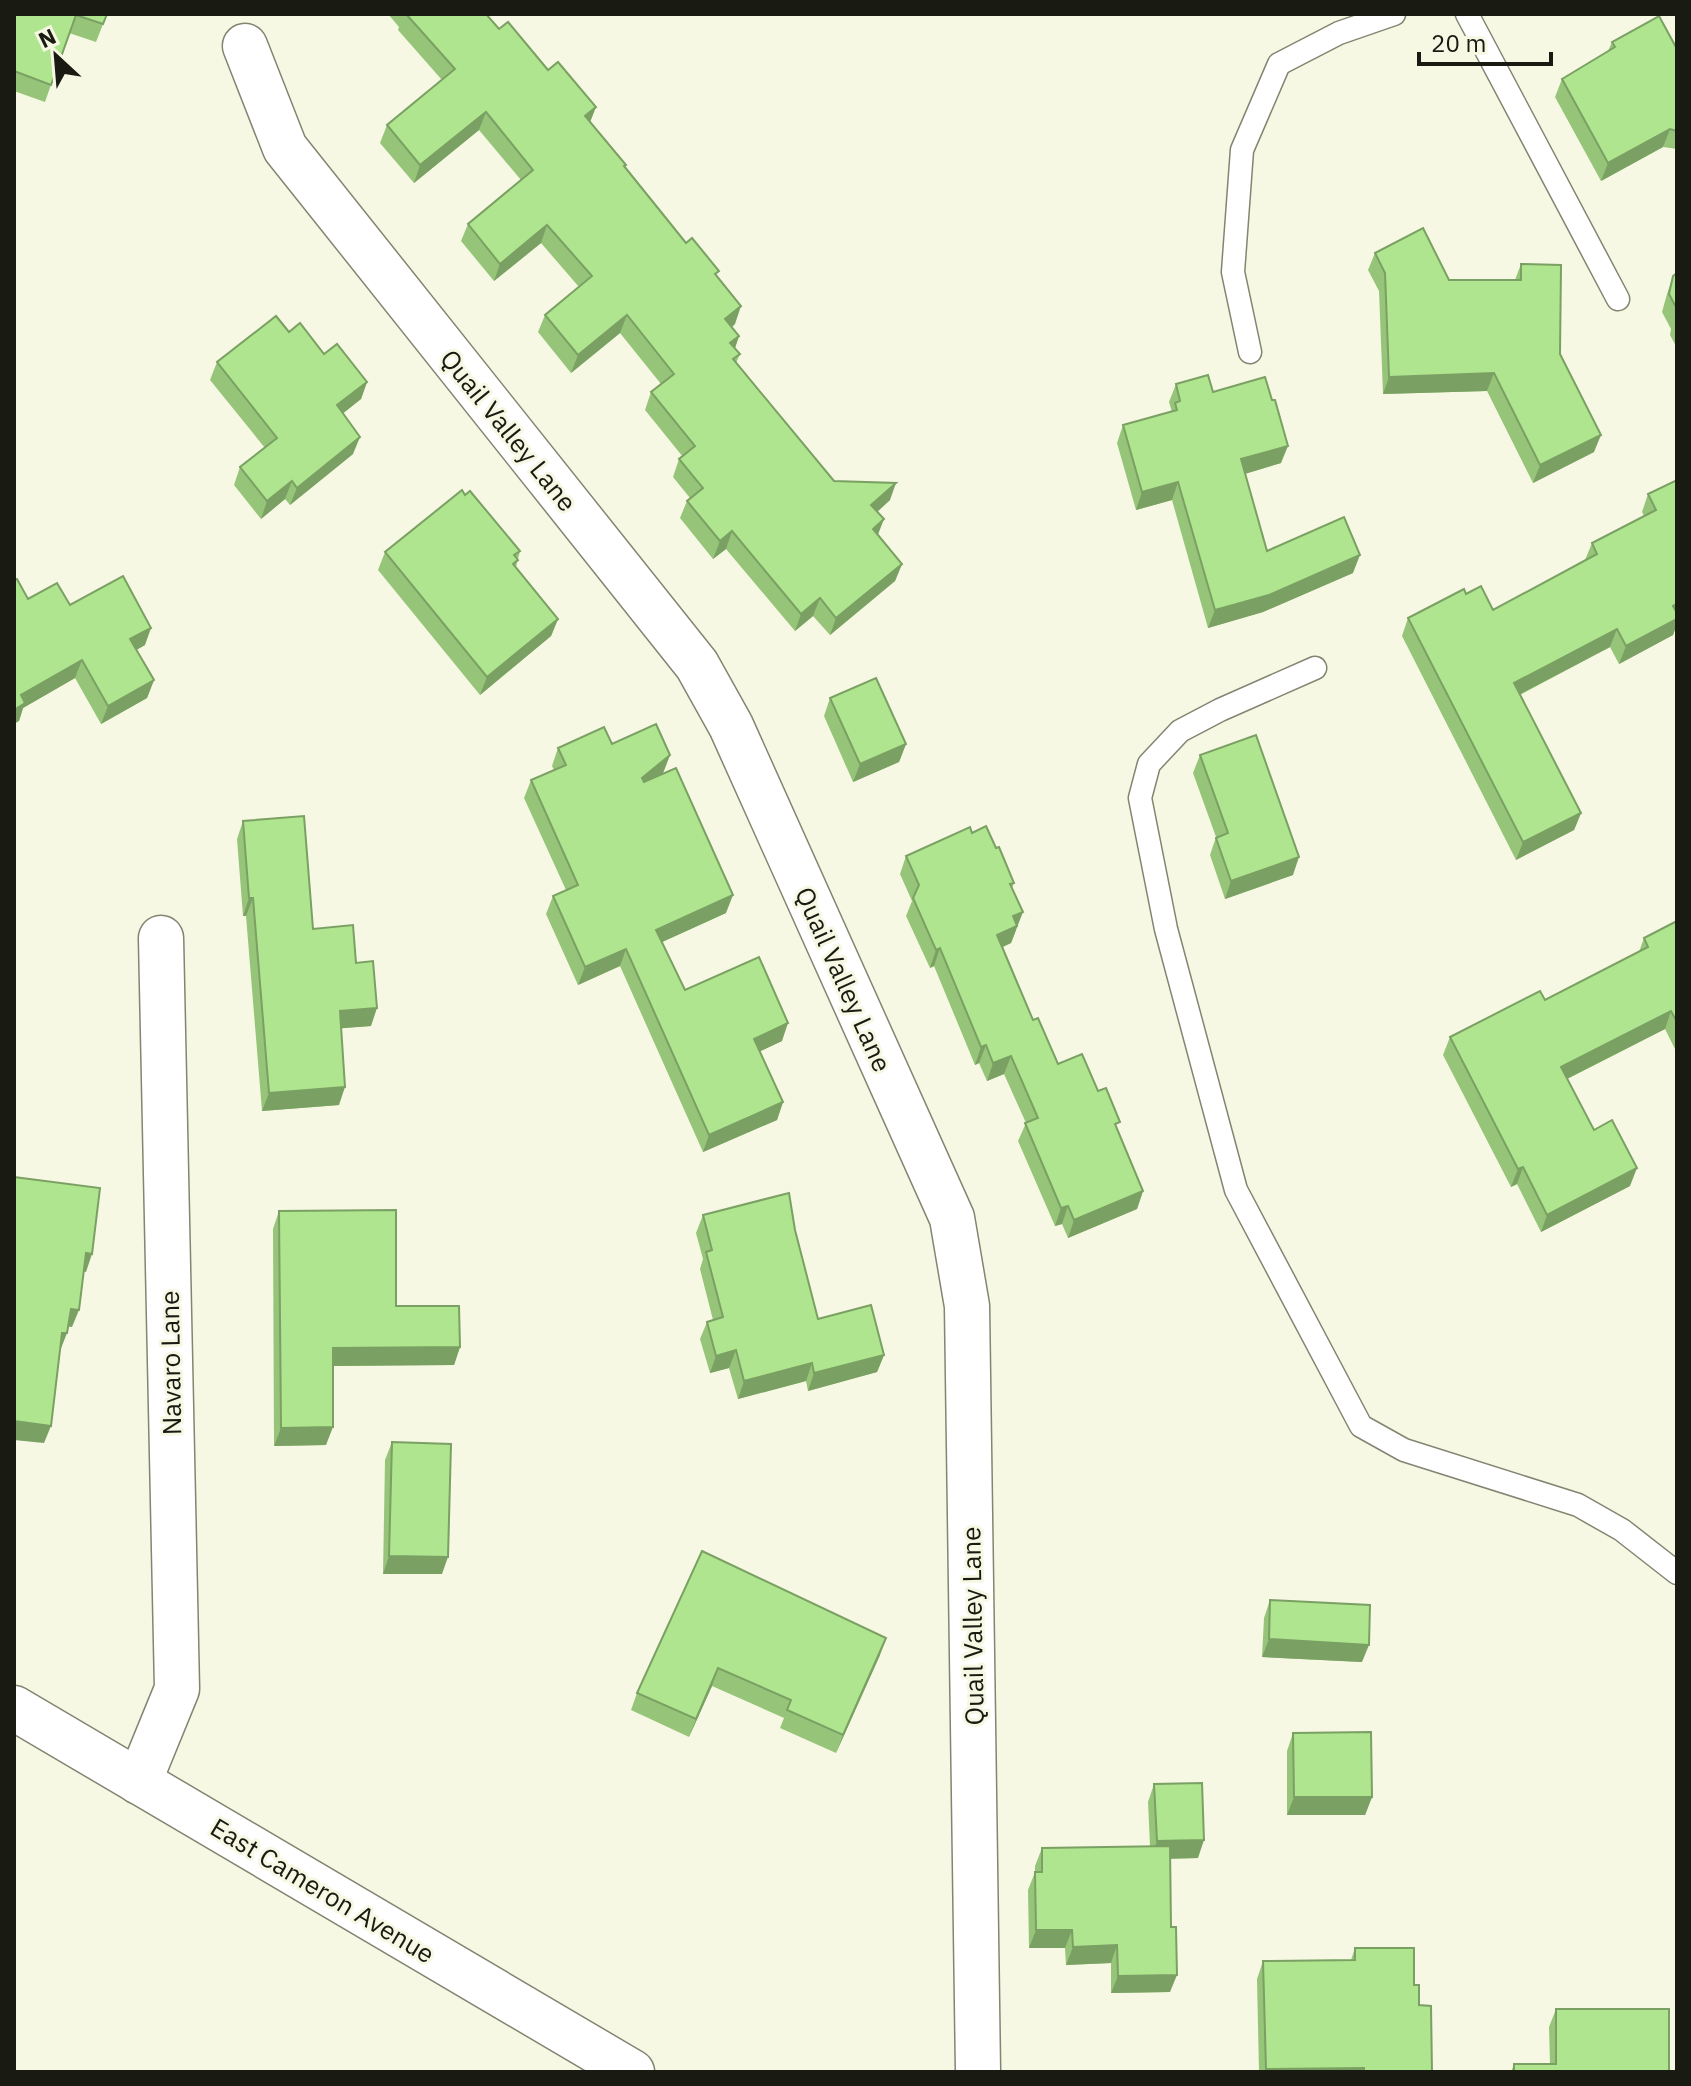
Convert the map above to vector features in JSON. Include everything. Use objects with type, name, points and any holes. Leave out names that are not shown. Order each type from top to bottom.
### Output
[{"type":"street","name":"Quail Valley Lane","points":[[245,46],[285,148],[697,665],[731,726],[952,1218],[967,1306],[978,2072]]},
{"type":"street","name":"Navaro Lane","points":[[139,1782],[177,1689],[161,938]]},
{"type":"street","name":"East Cameron Avenue","points":[[14,1708],[610,2067]]},
{"type":"lane","points":[[1250,352],[1233,272],[1242,150],[1279,64],[1339,33],[1394,14]]},
{"type":"lane","points":[[1467,14],[1618,299]]},
{"type":"lane","points":[[1315,668],[1180,731],[1149,764],[1140,798],[1166,929],[1236,1190],[1361,1426],[1404,1450],[1578,1505],[1622,1530],[1677,1573]]},
{"type":"building","points":[[14,14],[107,14],[103,24],[76,15],[51,85],[14,71]]},
{"type":"building","points":[[406,14],[486,14],[499,29],[508,22],[548,70],[558,62],[596,107],[585,116],[686,243],[692,238],[719,271],[715,274],[741,306],[725,319],[739,336],[730,343],[740,354],[733,359],[834,481],[896,483],[871,505],[884,519],[873,529],[902,564],[836,618],[820,598],[801,614],[732,531],[720,541],[687,501],[703,488],[679,459],[695,446],[651,392],[674,374],[627,315],[578,355],[545,315],[592,276],[547,225],[500,264],[468,224],[533,170],[486,112],[420,165],[387,125],[455,69]]},
{"type":"building","points":[[1659,16],[1677,49],[1677,131],[1670,129],[1608,163],[1562,79],[1615,47],[1612,42]]},
{"type":"building","points":[[1423,228],[1449,280],[1521,280],[1521,264],[1561,265],[1560,354],[1601,435],[1540,465],[1494,373],[1389,377],[1385,273],[1375,253]]},
{"type":"building","points":[[1677,273],[1677,309],[1669,294],[1673,276]]},
{"type":"building","points":[[276,316],[289,332],[300,323],[324,354],[337,344],[367,382],[337,405],[360,437],[297,488],[292,481],[267,501],[240,467],[277,438],[217,362]]},
{"type":"building","points":[[1208,375],[1213,392],[1265,377],[1272,400],[1275,400],[1288,446],[1241,459],[1267,551],[1344,517],[1360,555],[1269,595],[1215,610],[1178,482],[1142,492],[1123,425],[1177,410],[1175,403],[1180,401],[1176,384]]},
{"type":"building","points":[[1677,480],[1677,604],[1673,606],[1677,619],[1626,646],[1617,629],[1514,683],[1581,813],[1523,842],[1408,618],[1464,589],[1466,594],[1481,586],[1493,610],[1597,554],[1592,543],[1656,510],[1648,494]]},
{"type":"building","points":[[462,490],[465,495],[470,491],[520,551],[514,555],[518,560],[513,564],[558,619],[487,677],[385,552]]},
{"type":"building","points":[[123,576],[151,628],[130,639],[154,680],[108,706],[82,660],[21,695],[25,703],[14,710],[14,580],[17,579],[28,599],[57,583],[70,605]]},
{"type":"building","points":[[876,678],[906,744],[860,764],[830,698]]},
{"type":"building","points":[[656,724],[670,755],[642,778],[644,782],[676,768],[733,895],[656,930],[685,990],[759,957],[788,1023],[754,1039],[783,1102],[709,1135],[626,949],[585,967],[553,896],[578,885],[531,780],[566,765],[558,748],[604,727],[612,744]]},
{"type":"building","points":[[1256,735],[1299,857],[1231,881],[1216,838],[1228,833],[1200,755]]},
{"type":"building","points":[[304,816],[313,929],[353,925],[356,963],[373,961],[377,1008],[340,1011],[345,1087],[269,1093],[253,898],[249,898],[243,821]]},
{"type":"building","points":[[986,826],[996,848],[999,847],[1014,883],[1010,884],[1023,912],[1013,916],[1017,926],[997,935],[1033,1020],[1038,1018],[1058,1064],[1082,1054],[1098,1091],[1106,1088],[1120,1122],[1115,1124],[1143,1191],[1074,1220],[1068,1206],[1061,1208],[1025,1123],[1038,1118],[1011,1056],[993,1063],[986,1045],[981,1047],[940,948],[936,950],[913,898],[919,885],[906,856],[970,827],[972,833]]},
{"type":"building","points":[[1677,921],[1677,1022],[1671,1011],[1561,1067],[1594,1130],[1612,1120],[1637,1168],[1547,1215],[1523,1167],[1518,1169],[1450,1037],[1540,991],[1545,1000],[1648,947],[1644,938]]},
{"type":"building","points":[[14,1177],[100,1188],[92,1254],[86,1253],[79,1310],[71,1309],[67,1333],[62,1333],[51,1426],[14,1421]]},
{"type":"building","points":[[789,1193],[795,1230],[818,1319],[871,1305],[884,1355],[814,1373],[812,1363],[744,1381],[736,1350],[716,1356],[707,1322],[723,1317],[706,1252],[712,1250],[703,1215]]},
{"type":"building","points":[[396,1210],[396,1306],[459,1306],[460,1347],[333,1348],[333,1427],[281,1428],[279,1211]]},
{"type":"building","points":[[392,1442],[451,1444],[448,1557],[389,1556]]},
{"type":"building","points":[[702,1551],[886,1638],[843,1735],[787,1710],[791,1700],[718,1668],[696,1719],[637,1693]]},
{"type":"building","points":[[1270,1600],[1370,1605],[1369,1645],[1269,1639]]},
{"type":"building","points":[[1371,1732],[1372,1797],[1294,1797],[1293,1733]]},
{"type":"building","points":[[1202,1783],[1204,1840],[1157,1841],[1154,1784]]},
{"type":"building","points":[[1170,1846],[1171,1927],[1176,1927],[1177,1975],[1118,1976],[1117,1945],[1073,1947],[1072,1930],[1036,1930],[1035,1872],[1042,1872],[1042,1848]]},
{"type":"building","points":[[1355,1948],[1414,1948],[1414,1985],[1419,1985],[1419,2005],[1431,2006],[1432,2072],[1364,2072],[1364,2068],[1266,2069],[1263,1961],[1355,1960]]},
{"type":"building","points":[[1556,2009],[1669,2009],[1669,2072],[1514,2072],[1514,2064],[1556,2064]]}]
